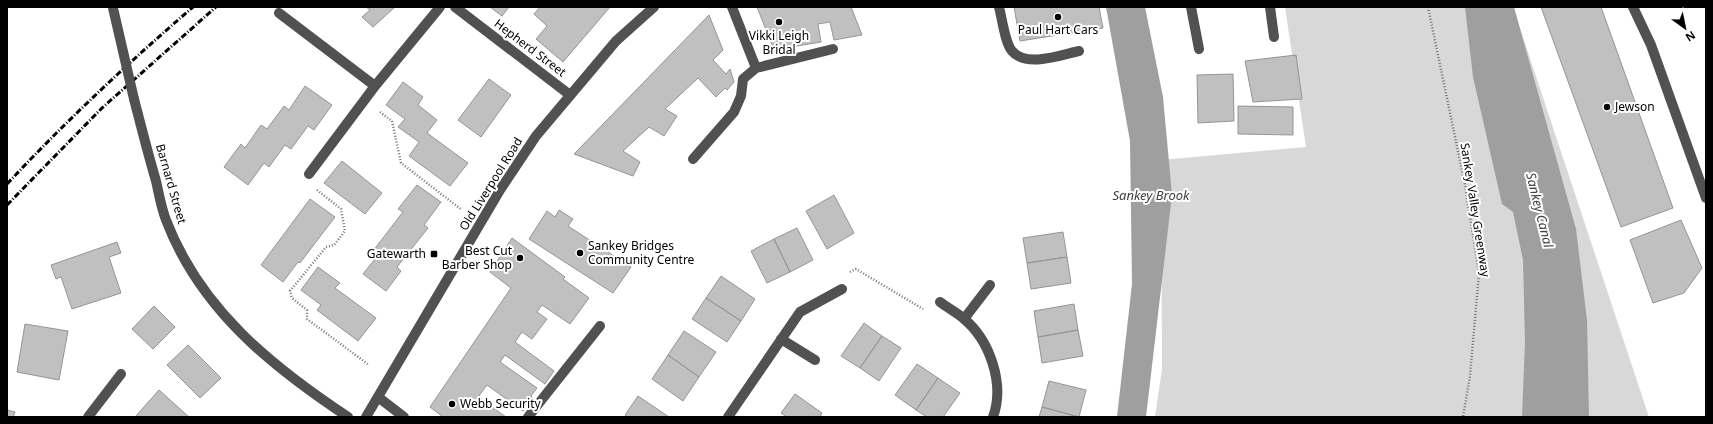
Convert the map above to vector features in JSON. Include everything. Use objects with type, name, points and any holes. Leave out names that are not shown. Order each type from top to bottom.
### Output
[{"type":"street","points":[[309,174],[375,86],[440,7]]},
{"type":"street","name":"Hepherd Street","points":[[455,7],[570,95]]},
{"type":"street","name":"Old Liverpool Road","points":[[366,417],[500,190],[536,136],[616,41],[654,7]]},
{"type":"street","points":[[732,7],[756,68]]},
{"type":"street","points":[[999,7],[1007,41],[1011,51],[1018,56],[1026,59],[1039,60],[1080,51]]},
{"type":"street","points":[[1191,7],[1199,48]]},
{"type":"street","points":[[1270,7],[1274,36]]},
{"type":"street","points":[[1632,7],[1651,45],[1706,198]]},
{"type":"street","name":"Barnard Street","points":[[113,8],[134,99],[166,219],[183,256],[208,297],[235,328],[270,361],[304,388],[348,417]]},
{"type":"street","points":[[278,13],[375,86]]},
{"type":"street","points":[[692,159],[734,112],[741,96],[744,79],[756,68],[833,49]]},
{"type":"street","points":[[964,319],[990,285]]},
{"type":"street","points":[[728,417],[800,312],[842,290]]},
{"type":"street","points":[[940,302],[964,319],[983,341],[997,376],[996,410],[993,417]]},
{"type":"street","points":[[528,417],[600,326]]},
{"type":"street","points":[[782,339],[815,360]]},
{"type":"street","points":[[88,417],[121,374]]},
{"type":"street","points":[[378,397],[404,417]]},
{"type":"path","name":"Sankey Valley Greenway","points":[[1428,7],[1465,186],[1479,274],[1470,376],[1463,417]]},
{"type":"path","points":[[376,109],[392,121],[401,163],[462,210]]},
{"type":"path","points":[[314,189],[341,209],[345,231],[334,245],[326,248],[290,291],[292,298],[307,310],[307,319],[369,366]]},
{"type":"path","points":[[842,290],[849,272],[856,269],[922,309],[940,302]]},
{"type":"shaded area","points":[[1285,7],[1513,7],[1649,417],[1155,417],[1162,369],[1161,160],[1306,147]]},
{"type":"water","name":"Sankey Brook","points":[[1106,7],[1145,7],[1163,97],[1172,195],[1146,417],[1117,417],[1132,284],[1130,141]]},
{"type":"water","name":"Sankey Canal","points":[[1465,7],[1514,7],[1576,229],[1587,320],[1589,417],[1522,417],[1525,342],[1523,260],[1513,212],[1502,204],[1473,77]]},
{"type":"building","points":[[366,7],[395,7],[373,27],[362,17],[370,10]]},
{"type":"building","points":[[490,7],[509,7],[502,16]]},
{"type":"building","points":[[540,7],[610,7],[563,62],[536,39],[547,26],[534,14]]},
{"type":"building","points":[[757,7],[851,7],[862,35],[834,40],[830,22],[818,24],[821,42],[797,46],[776,55]]},
{"type":"building","name":"Paul Hart Cars","points":[[1014,7],[1099,7],[1103,28],[1020,41]]},
{"type":"building","name":"Jewson","points":[[1541,7],[1601,7],[1673,208],[1621,227]]},
{"type":"building","points":[[709,15],[723,50],[713,60],[726,74],[730,69],[734,82],[727,90],[725,88],[716,97],[698,78],[665,109],[677,116],[664,136],[649,127],[623,151],[640,162],[633,176],[574,154]]},
{"type":"building","points":[[1296,55],[1302,99],[1253,102],[1245,61]]},
{"type":"building","points":[[1233,74],[1234,121],[1198,123],[1197,75]]},
{"type":"building","points":[[489,79],[511,95],[481,137],[458,120]]},
{"type":"building","points":[[403,82],[423,97],[418,105],[437,120],[427,133],[468,163],[450,186],[409,156],[419,142],[398,127],[405,119],[386,105]]},
{"type":"building","points":[[305,86],[332,105],[314,130],[308,126],[291,149],[285,145],[269,167],[264,163],[248,185],[224,167],[241,144],[245,148],[261,125],[267,129],[284,106],[289,110]]},
{"type":"building","points":[[1238,106],[1293,107],[1293,135],[1238,134]]},
{"type":"building","points":[[342,161],[382,193],[365,214],[324,183]]},
{"type":"building","points":[[417,185],[441,202],[424,225],[428,228],[397,267],[401,271],[386,291],[363,274],[378,255],[373,251],[403,212],[398,209]]},
{"type":"building","points":[[834,195],[854,233],[827,249],[806,211]]},
{"type":"building","points":[[310,199],[335,217],[300,263],[298,262],[283,282],[261,265]]},
{"type":"building","name":"Sankey Bridges Community Centre","points":[[559,210],[573,219],[568,226],[631,267],[613,293],[529,239],[547,211],[555,217]]},
{"type":"building","points":[[1681,220],[1702,268],[1684,293],[1653,303],[1630,240]]},
{"type":"building","points":[[797,228],[813,260],[790,272],[774,239]]},
{"type":"building","points":[[1063,232],[1067,257],[1027,263],[1023,238]]},
{"type":"building","points":[[512,238],[565,277],[563,279],[589,298],[570,324],[542,305],[537,312],[547,319],[532,339],[522,332],[515,342],[554,371],[545,384],[505,355],[500,362],[537,388],[531,396],[533,398],[523,411],[487,385],[478,397],[506,417],[443,417],[430,407],[511,288],[490,272]]},
{"type":"building","points":[[774,239],[790,272],[767,283],[751,251]]},
{"type":"building","points":[[117,242],[121,253],[109,257],[121,293],[72,309],[61,277],[56,279],[51,265]]},
{"type":"building","points":[[1067,257],[1071,283],[1031,289],[1027,263]]},
{"type":"building","points":[[318,267],[340,283],[335,288],[376,318],[358,341],[317,310],[321,305],[301,290]]},
{"type":"building","points":[[721,276],[755,299],[741,321],[706,298]]},
{"type":"building","points":[[706,298],[741,321],[727,342],[692,319]]},
{"type":"building","points":[[1074,304],[1078,330],[1038,337],[1034,311]]},
{"type":"building","points":[[154,306],[175,327],[153,349],[132,329]]},
{"type":"building","points":[[864,323],[882,336],[860,368],[841,356]]},
{"type":"building","points":[[25,324],[68,331],[59,380],[17,372]]},
{"type":"building","points":[[1078,330],[1083,356],[1042,363],[1038,337]]},
{"type":"building","points":[[684,331],[716,352],[699,377],[668,355]]},
{"type":"building","points":[[882,336],[901,348],[879,381],[860,368]]},
{"type":"building","points":[[188,345],[221,378],[200,398],[167,365]]},
{"type":"building","points":[[668,355],[699,377],[683,401],[652,379]]},
{"type":"building","points":[[917,364],[938,378],[916,410],[895,395]]},
{"type":"building","points":[[938,378],[960,393],[943,417],[927,417],[916,410]]},
{"type":"building","points":[[1049,381],[1086,390],[1079,417],[1042,407]]},
{"type":"building","points":[[159,390],[189,417],[135,417]]},
{"type":"building","points":[[795,394],[822,413],[820,417],[787,417],[781,413]]},
{"type":"building","points":[[638,396],[669,417],[627,417],[625,415]]},
{"type":"building","points":[[1042,407],[1079,417],[1039,417]]},
{"type":"building","points":[[7,410],[15,412],[13,417],[7,417]]},
{"type":"railway","points":[[7,184],[98,93],[193,7]]},
{"type":"railway","points":[[7,205],[102,108],[216,7]]},
{"type":"place","name":"Paul Hart Cars","points":[[1058,17]]},
{"type":"place","name":"Vikki Leigh Bridal","points":[[779,22]]},
{"type":"place","name":"Jewson","points":[[1607,107]]},
{"type":"place","name":"Sankey Bridges Community Centre","points":[[580,253]]},
{"type":"place","name":"Gatewarth","points":[[434,254]]},
{"type":"place","name":"Best Cut Barber Shop","points":[[520,258]]},
{"type":"place","name":"Webb Security","points":[[452,404]]}]
